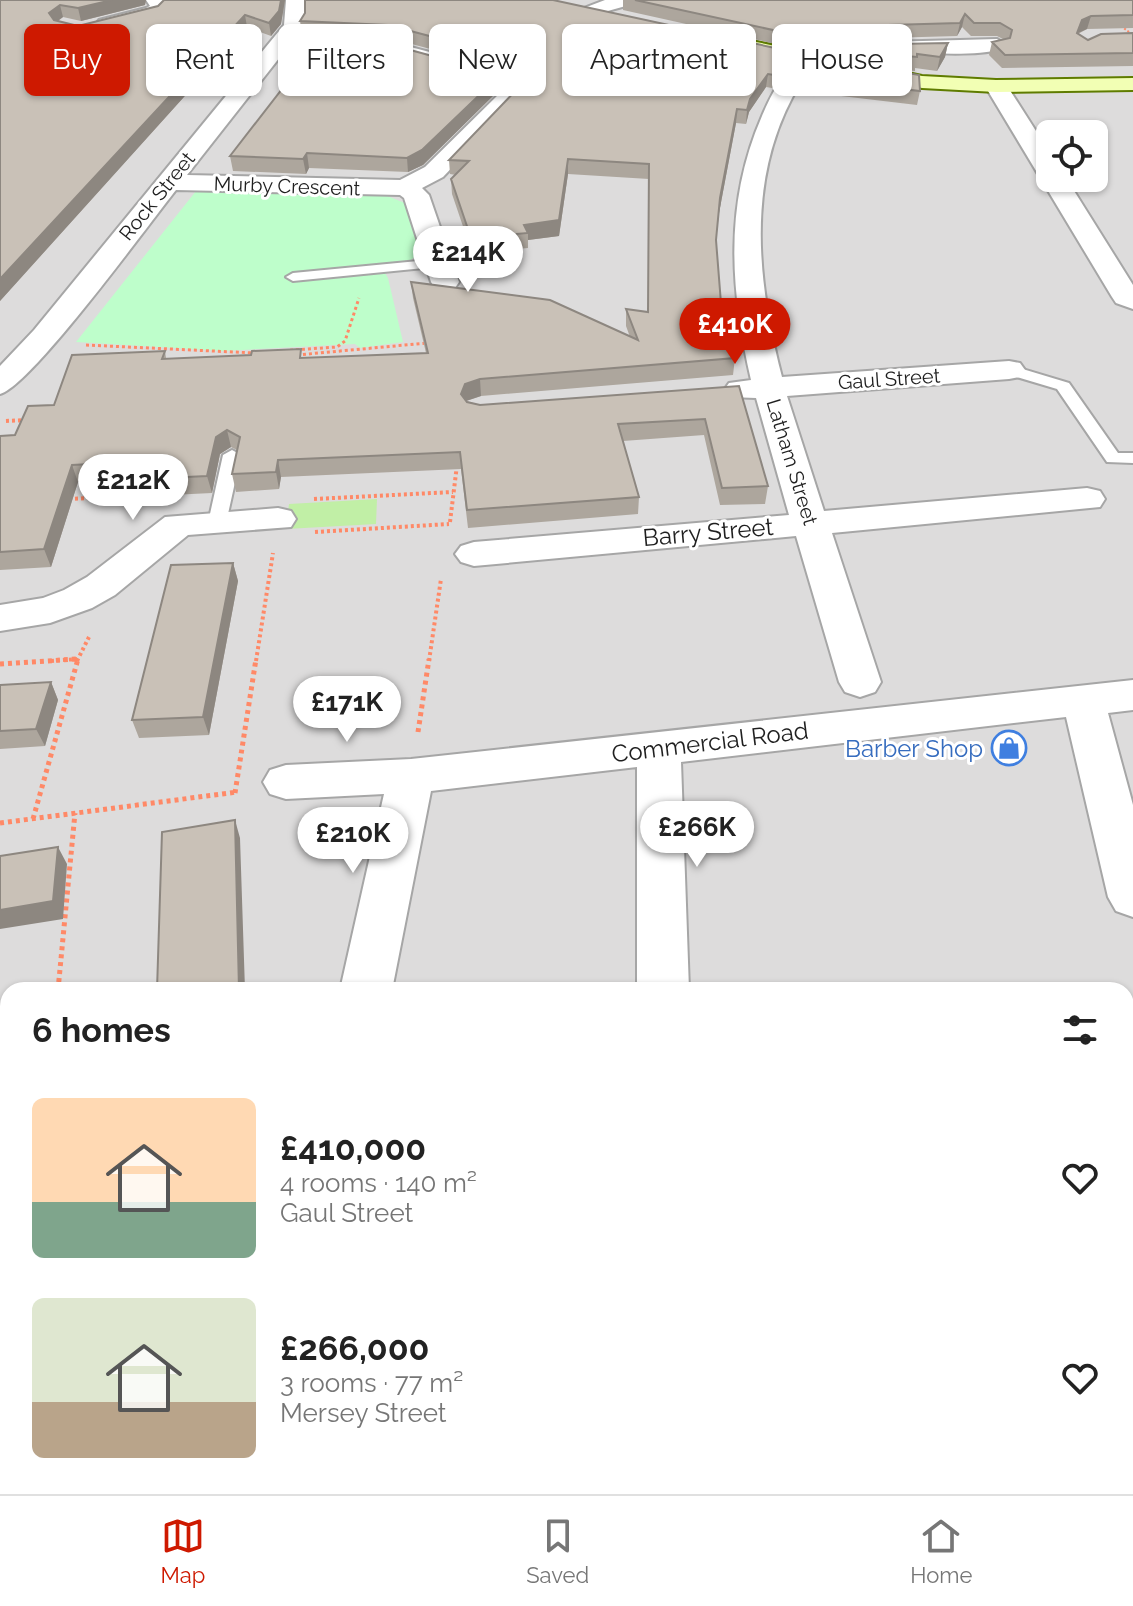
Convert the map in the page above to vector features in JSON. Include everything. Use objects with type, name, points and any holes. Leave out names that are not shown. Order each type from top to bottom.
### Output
[{"type":"street","points":[[105,24],[153,12],[161,7],[155,0]]},
{"type":"street","name":"Rock Street","points":[[294,24],[295,0]]},
{"type":"street","points":[[562,5],[586,11],[628,10]]},
{"type":"street","points":[[912,47],[997,45]]},
{"type":"street","points":[[948,46],[974,56]]},
{"type":"street","name":"Rock Street","points":[[0,384],[45,336],[278,47]]},
{"type":"street","points":[[413,52],[493,76],[509,88],[508,101],[434,172],[405,187],[416,195],[442,273]]},
{"type":"street","points":[[912,80],[996,86],[1133,84]]},
{"type":"street","points":[[996,86],[1036,150]]},
{"type":"street","name":"Latham Street","points":[[784,96],[770,119],[760,145],[748,196],[746,250],[751,314],[768,388],[860,682]]},
{"type":"street","name":"Murby Crescent","points":[[169,182],[405,187]]},
{"type":"street","points":[[1062,192],[1126,297],[1133,300]]},
{"type":"street","points":[[15,333],[45,336]]},
{"type":"street","name":"Gaul Street","points":[[708,393],[1009,370]]},
{"type":"street","name":"Barry Street","points":[[474,554],[1087,499]]},
{"type":"street","points":[[0,618],[50,610],[101,586],[178,525],[277,526]]},
{"type":"street","name":"Commercial Road","points":[[286,782],[411,776],[1083,698],[1133,695]]},
{"type":"street","points":[[1083,698],[1133,897]]},
{"type":"street","points":[[659,749],[663,982]]},
{"type":"street","points":[[368,982],[411,776]]},
{"type":"lane","points":[[293,277],[360,270],[442,273]]},
{"type":"lane","points":[[1009,370],[1063,386],[1113,458],[1133,458]]},
{"type":"lane","points":[[217,523],[232,455]]},
{"type":"path","points":[[1112,21],[1133,35]]},
{"type":"path","points":[[347,352],[345,341],[363,287],[360,270]]},
{"type":"path","points":[[45,336],[68,343],[113,348],[268,353],[347,352],[434,342]]},
{"type":"path","points":[[268,353],[337,347],[345,341]]},
{"type":"path","points":[[0,421],[30,420]]},
{"type":"path","points":[[0,823],[235,793],[281,500],[453,492]]},
{"type":"path","points":[[60,499],[164,494],[178,525]]},
{"type":"path","points":[[277,526],[450,524]]},
{"type":"path","points":[[33,819],[77,659],[99,619],[121,595],[101,586]]},
{"type":"path","points":[[0,664],[77,659]]},
{"type":"path","points":[[59,982],[75,813]]},
{"type":"shaded area","points":[[0,0],[1133,0],[1133,982],[0,982]]},
{"type":"green space","points":[[208,188],[382,194],[405,203],[422,251],[411,260],[380,265],[388,278],[403,342],[360,348],[355,344],[223,351],[76,342],[196,191]]},
{"type":"green space","points":[[377,499],[376,524],[286,529],[289,504]]},
{"type":"building","points":[[0,0],[112,0],[78,8],[60,5],[49,13],[54,20],[70,24],[24,24],[24,96],[130,96],[130,24],[86,24],[158,6],[164,0],[281,0],[279,11],[269,23],[245,15],[237,24],[146,24],[146,96],[170,96],[0,279]]},
{"type":"building","points":[[305,0],[553,0],[664,24],[562,24],[562,96],[752,96],[747,110],[737,109],[720,198],[716,240],[722,316],[735,358],[480,379],[465,384],[461,394],[467,402],[480,405],[739,386],[768,486],[722,488],[705,419],[618,424],[639,497],[467,510],[460,452],[278,460],[276,472],[232,474],[240,437],[227,430],[216,437],[207,476],[166,478],[171,460],[72,465],[44,549],[0,552],[0,436],[15,435],[28,406],[54,405],[72,355],[165,351],[162,359],[301,349],[300,358],[428,353],[411,282],[550,300],[638,340],[626,309],[648,312],[649,164],[568,159],[559,220],[524,225],[528,233],[471,238],[451,179],[469,161],[449,160],[511,96],[546,96],[546,24],[429,24],[429,36],[413,32],[413,24],[300,21],[305,13]]},
{"type":"building","points":[[635,0],[1133,0],[1133,15],[1091,16],[1082,20],[1077,33],[1088,40],[1101,34],[1133,33],[1133,53],[1005,55],[992,42],[1010,38],[1012,30],[1000,23],[974,23],[965,14],[960,23],[772,24],[772,30]]},
{"type":"building","points":[[948,43],[940,57],[917,54],[917,57],[912,57],[912,44]]},
{"type":"building","points":[[756,44],[772,47],[772,75],[768,74],[756,91]]},
{"type":"building","points":[[413,51],[429,55],[429,96],[478,96],[422,150],[407,158],[307,153],[303,159],[230,156],[278,94],[413,96]]},
{"type":"building","points":[[912,74],[919,75],[920,91],[912,90]]},
{"type":"building","points":[[233,563],[203,717],[132,720],[171,565]]},
{"type":"building","points":[[51,682],[36,729],[0,731],[0,685]]},
{"type":"building","points":[[235,820],[239,982],[157,982],[162,832]]},
{"type":"building","points":[[58,847],[53,901],[0,910],[0,856]]},
{"type":"place","name":"Barber Shop","points":[[1009,748]]}]
